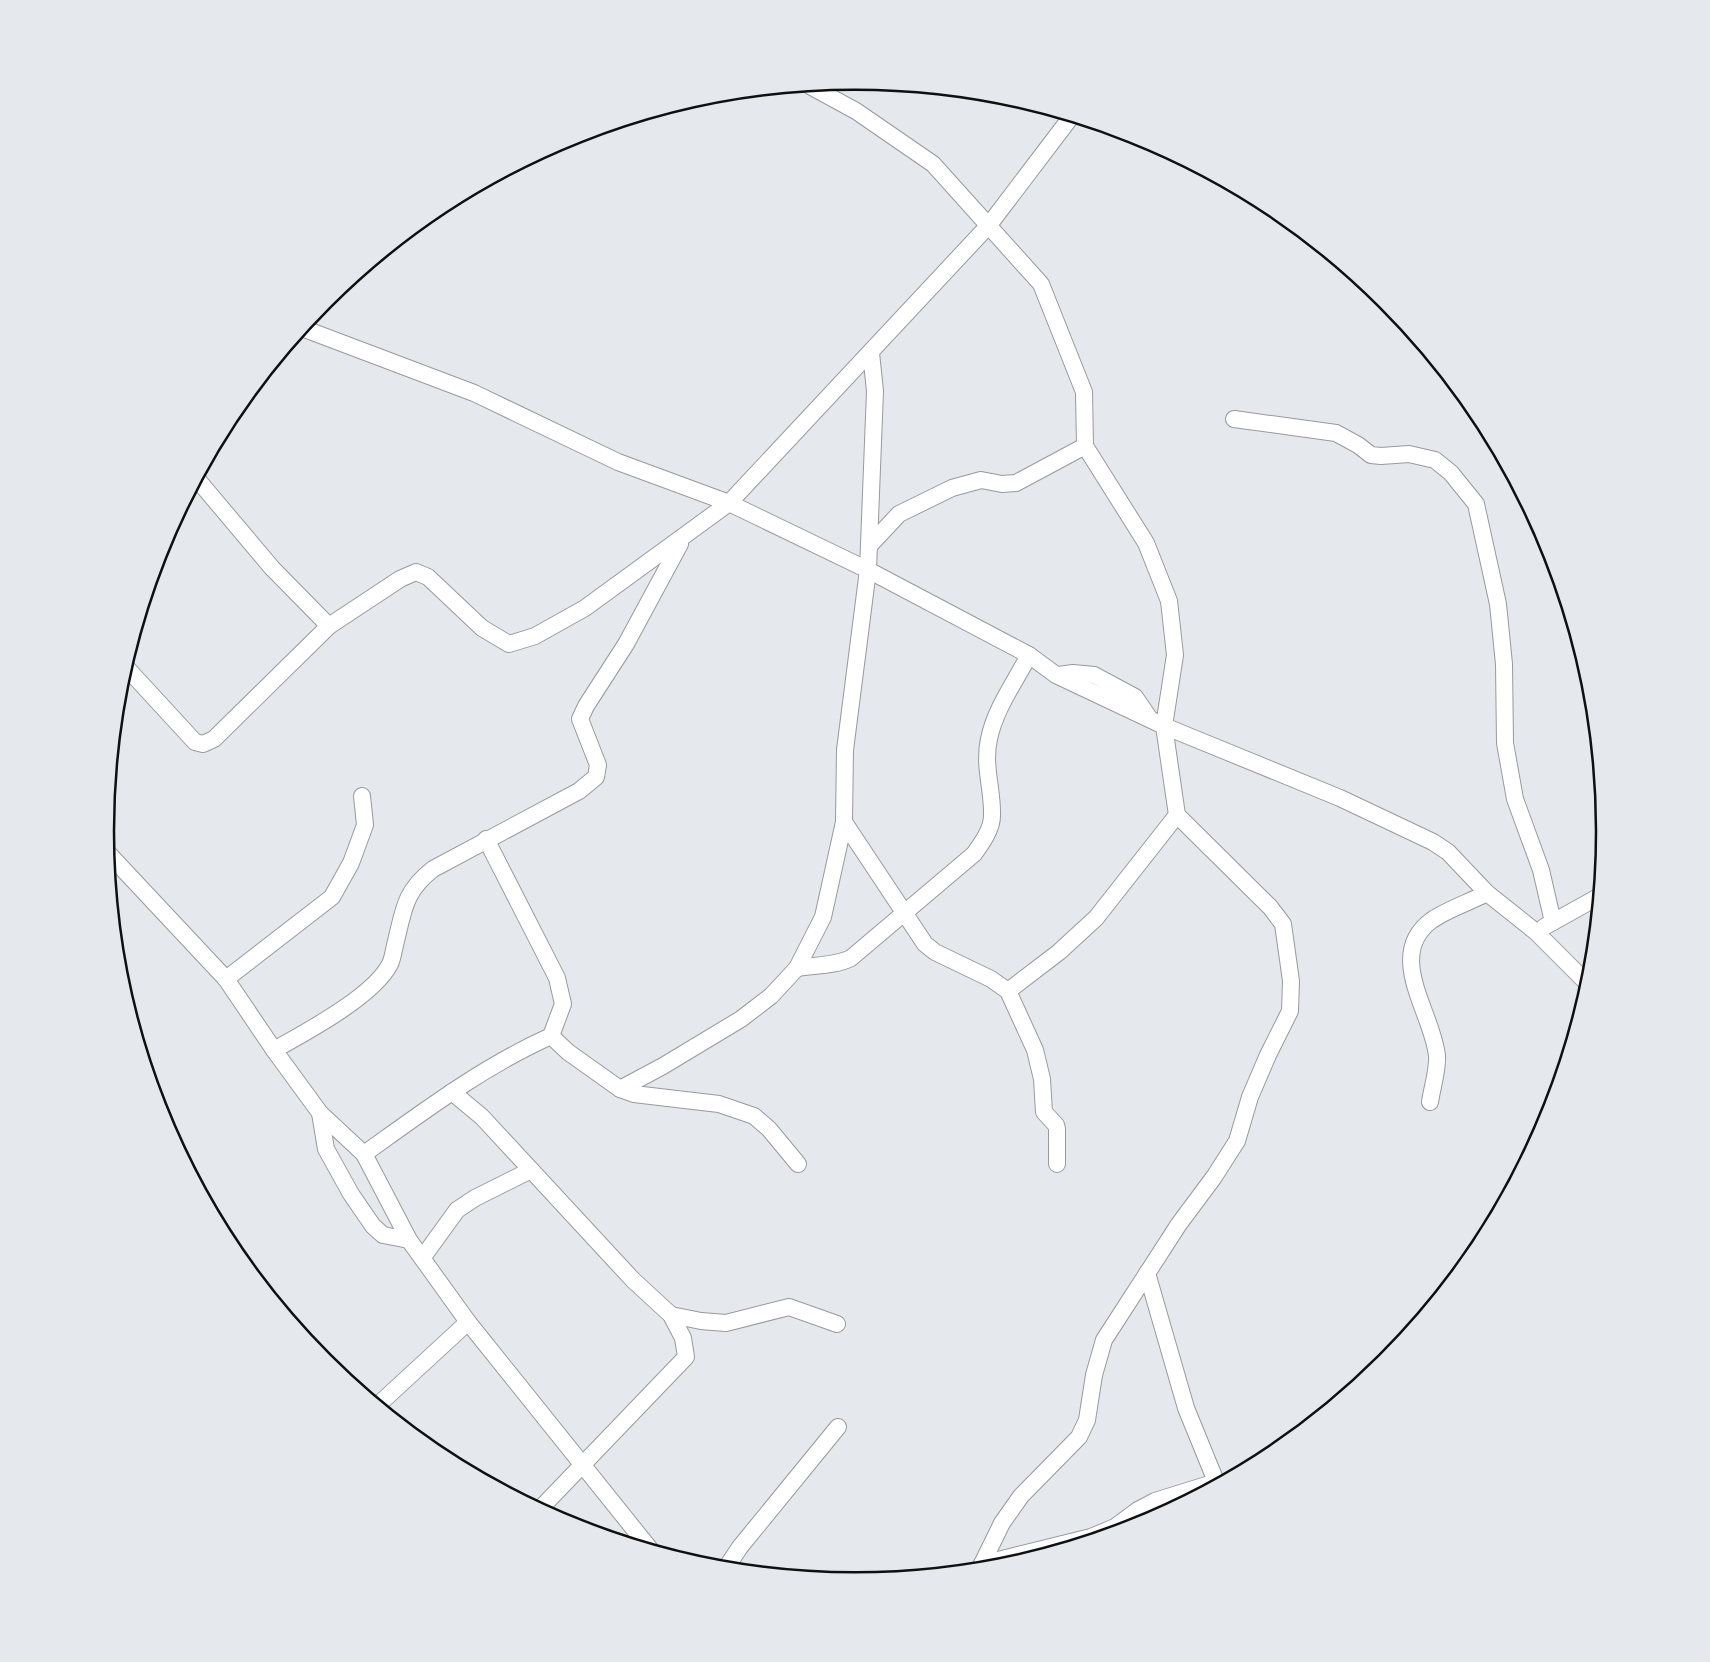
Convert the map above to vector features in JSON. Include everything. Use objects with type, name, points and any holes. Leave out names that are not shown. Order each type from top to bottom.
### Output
[{"type":"street","points":[[820,91],[856,111],[933,164],[1041,284],[1084,392],[1085,446],[1146,543],[1169,601],[1175,656],[1157,723],[1177,815],[1270,907],[1283,924],[1291,981],[1290,1011],[1254,1089],[1237,1141],[1104,1340],[1094,1375],[1087,1420],[1080,1437],[1021,1496],[1002,1523],[984,1561]]},
{"type":"street","points":[[131,673],[195,742],[203,744],[214,739],[329,626],[400,579],[416,572],[428,577],[482,628],[509,644],[534,636],[585,608],[729,503],[989,225],[1068,121]]},
{"type":"street","points":[[309,331],[474,393],[618,462],[729,503],[868,570],[1029,655],[1056,675],[1073,673],[1094,675],[1135,697],[1157,723],[1340,798],[1433,842],[1448,852],[1487,893],[1536,932],[1582,978]]},
{"type":"street","points":[[620,1089],[663,1066],[741,1019],[771,996],[797,968],[822,917],[844,822],[845,750],[868,570],[875,391],[871,353]]},
{"type":"street","points":[[1234,418],[1336,433],[1358,445],[1371,455],[1408,454],[1435,460],[1451,472],[1476,504],[1498,604],[1504,664],[1505,743],[1516,799],[1542,870],[1553,922]]},
{"type":"street","points":[[870,517],[899,514],[966,483],[981,480],[1002,484],[1016,483],[1085,446]]},
{"type":"street","points":[[201,483],[272,568],[329,626]]},
{"type":"street","points":[[869,546],[899,514]]},
{"type":"street","points":[[274,1050],[315,1026],[372,987],[390,964],[410,893],[416,882],[433,869],[486,839],[579,791],[596,777],[598,765],[580,719],[586,706],[626,644],[682,539]]},
{"type":"street","points":[[797,968],[818,964],[839,964],[851,958],[974,854],[984,841],[992,817],[986,766],[989,740],[993,724],[1029,655]]},
{"type":"street","points":[[226,979],[332,897],[351,863],[365,825],[362,796]]},
{"type":"street","points":[[1008,991],[1059,952],[1096,918],[1177,815]]},
{"type":"street","points":[[844,822],[925,944],[935,952],[991,979],[1008,991],[1035,1050],[1042,1079],[1044,1112],[1057,1129],[1057,1164]]},
{"type":"street","points":[[364,1154],[452,1092],[523,1048],[551,1036],[563,1004],[557,978],[486,839]]},
{"type":"street","points":[[115,861],[226,979],[320,1113],[364,1154],[409,1240],[468,1322],[644,1541]]},
{"type":"street","points":[[1430,1102],[1437,1057],[1410,970],[1412,948],[1420,933],[1432,920],[1487,893]]},
{"type":"street","points":[[1536,932],[1592,900]]},
{"type":"street","points":[[551,1036],[568,1052],[620,1089],[634,1094],[719,1104],[754,1116],[769,1129],[798,1164]]},
{"type":"street","points":[[452,1092],[482,1117],[632,1280],[671,1315],[683,1338],[686,1357],[545,1504]]},
{"type":"street","points":[[320,1113],[326,1149],[350,1194],[373,1226],[383,1234],[409,1240]]},
{"type":"street","points":[[423,1257],[457,1210],[475,1198],[531,1170]]},
{"type":"street","points":[[1148,1272],[1186,1408],[1214,1479]]},
{"type":"street","points":[[671,1315],[701,1321],[726,1322],[789,1307],[837,1324]]},
{"type":"street","points":[[382,1401],[468,1322]]},
{"type":"street","points":[[730,1561],[740,1547],[838,1427]]},
{"type":"street","points":[[1121,1523],[1138,1510],[1155,1502],[1195,1490]]}]
